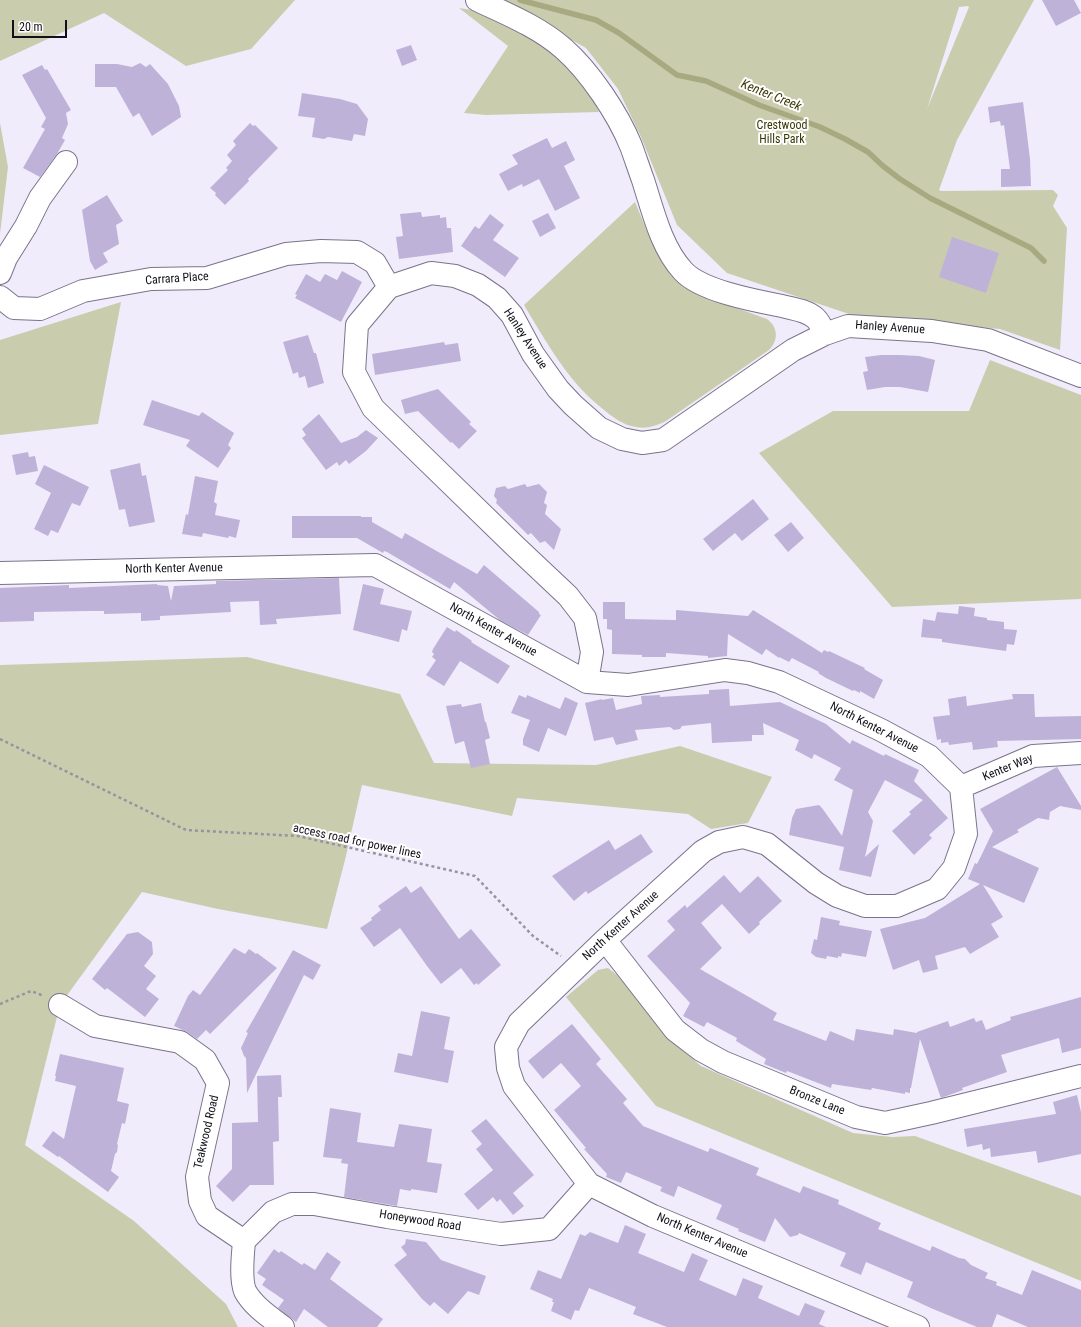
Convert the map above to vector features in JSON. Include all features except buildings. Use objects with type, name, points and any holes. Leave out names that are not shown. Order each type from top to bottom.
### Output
[{"type":"street","points":[[478,0],[520,20],[537,30],[564,49],[588,74],[608,103],[631,146],[664,240],[684,272],[697,281],[732,295],[802,311],[815,317],[825,334]]},
{"type":"street","points":[[0,273],[6,258],[26,226],[40,198],[66,162]]},
{"type":"street","name":"Carrara Place","points":[[0,297],[14,308],[40,309],[83,290],[151,279],[207,278],[286,254],[321,251],[357,252],[375,263],[389,287]]},
{"type":"street","name":"Hanley Avenue","points":[[389,287],[431,273],[455,276],[478,285],[497,298],[512,315],[534,354],[558,389],[573,405],[599,428],[622,439],[642,443],[662,440],[793,350],[825,334],[848,326],[932,331],[988,340],[1081,376]]},
{"type":"street","points":[[389,287],[357,325],[354,372],[374,408],[568,596],[584,618],[592,652],[587,682]]},
{"type":"street","name":"North Kenter Avenue","points":[[0,573],[375,564],[587,682],[628,685],[725,670],[748,673],[779,682],[881,730],[929,756],[961,788],[966,834],[954,868],[936,889],[897,906],[865,906],[837,896],[816,883],[767,844],[743,837],[719,842],[703,851],[576,967],[519,1023],[506,1047],[508,1068],[514,1086],[589,1184],[653,1216],[918,1327]]},
{"type":"street","name":"Kenter Way","points":[[961,788],[1033,756],[1081,753]]},
{"type":"street","name":"Bronze Lane","points":[[605,940],[675,1030],[701,1050],[723,1062],[856,1117],[885,1123],[1081,1076]]},
{"type":"street","name":"Teakwood Road","points":[[60,1005],[95,1026],[180,1042],[205,1060],[218,1083],[197,1177],[200,1201],[207,1216],[244,1241]]},
{"type":"street","name":"Honeywood Road","points":[[244,1241],[273,1212],[292,1204],[314,1204],[387,1217],[501,1234],[549,1229],[589,1184]]},
{"type":"street","points":[[244,1241],[241,1265],[245,1290],[259,1308],[283,1327]]},
{"type":"path","name":"access road for power lines","points":[[0,739],[186,830],[298,836],[474,876],[533,936],[576,967]]},
{"type":"path","points":[[0,1004],[31,991],[60,1005]]},
{"type":"green space","points":[[0,0],[295,0],[251,49],[186,66],[104,13],[0,61]]},
{"type":"green space","name":"Crestwood Hills Park","points":[[501,0],[1034,0],[957,140],[939,190],[1053,190],[1058,195],[1053,206],[1067,228],[1060,350],[1000,329],[855,316],[727,273],[677,225],[641,137],[618,89],[586,48]],"holes":[[[959,7],[969,7],[927,109]]]},
{"type":"green space","points":[[459,8],[478,11],[549,45],[589,92],[599,112],[486,115],[464,113],[508,46]]},
{"type":"green space","points":[[0,123],[8,167],[0,234]]},
{"type":"green space","points":[[635,202],[652,243],[664,263],[717,301],[767,319],[771,322],[776,334],[776,338],[769,350],[666,421],[655,426],[644,428],[627,425],[619,421],[591,399],[559,361],[524,305]]},
{"type":"green space","points":[[121,302],[98,424],[0,435],[0,340]]},
{"type":"green space","points":[[990,360],[1081,395],[1081,599],[892,607],[759,453],[833,411],[969,411]]},
{"type":"green space","points":[[247,657],[400,694],[434,763],[596,765],[680,746],[772,777],[748,823],[711,829],[688,814],[517,798],[512,816],[362,785],[327,929],[218,909],[142,892],[60,1005],[25,1145],[134,1221],[226,1304],[238,1327],[0,1327],[0,665]]},
{"type":"green space","points":[[608,968],[617,975],[674,1043],[701,1066],[853,1133],[892,1137],[915,1136],[1081,1196],[1081,1281],[656,1106],[566,997],[598,970]]},
{"type":"waterway","name":"Kenter Creek","points":[[520,0],[596,20],[619,33],[677,75],[706,81],[759,105],[820,127],[845,139],[868,152],[900,179],[930,198],[1031,248],[1044,261]]}]
